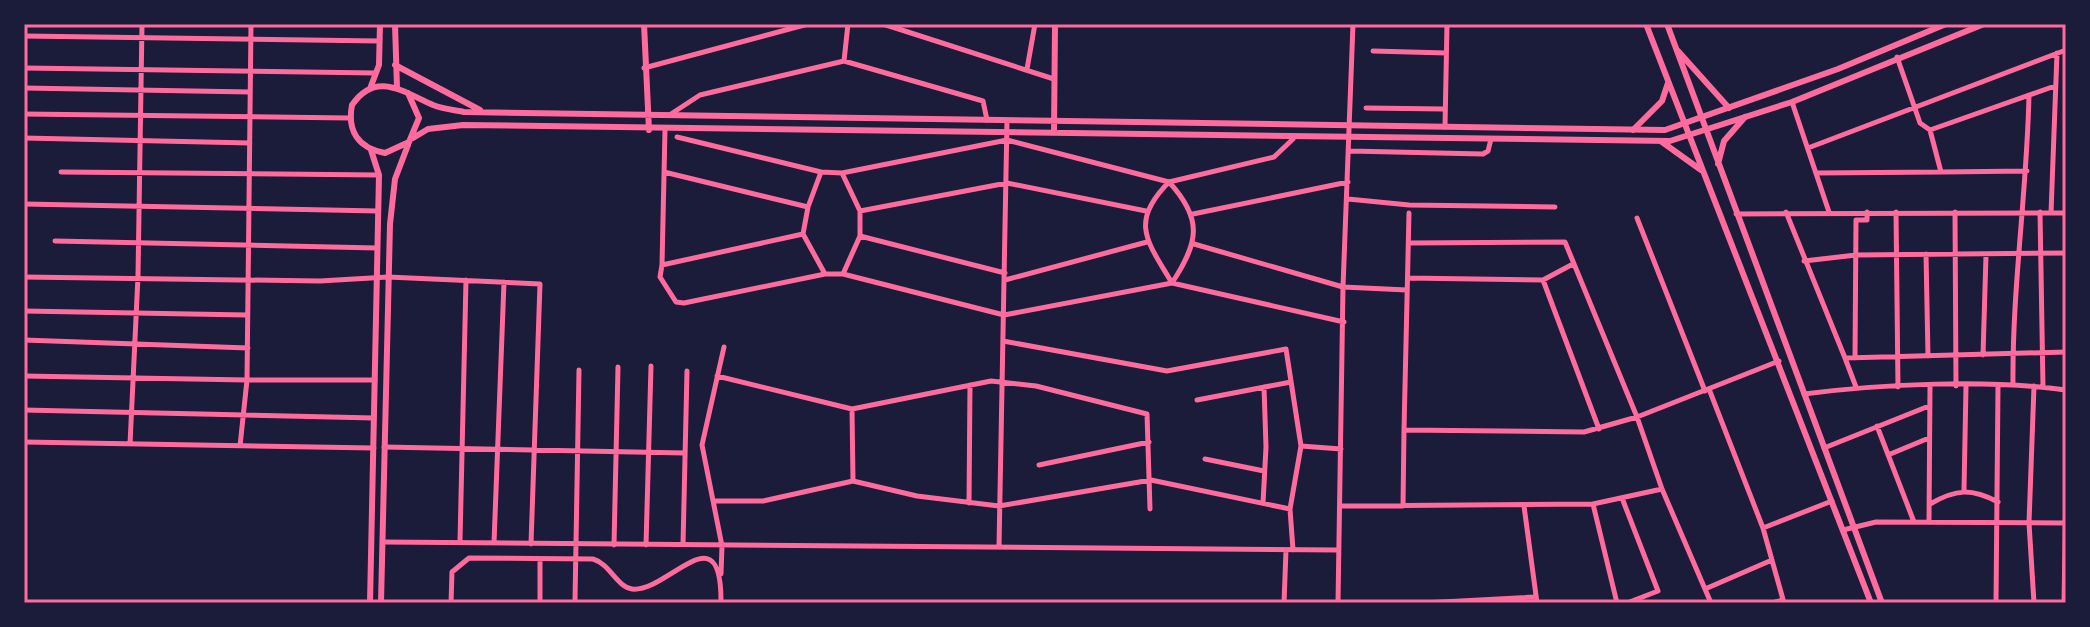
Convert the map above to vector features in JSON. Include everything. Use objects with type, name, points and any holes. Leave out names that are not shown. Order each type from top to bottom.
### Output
[{"type":"street","points":[[130,444],[138,276],[138,90],[142,24]]},
{"type":"street","points":[[240,446],[248,348],[251,24]]},
{"type":"street","points":[[370,603],[379,175],[371,150],[352,132],[349,118],[352,105],[371,86],[380,24]]},
{"type":"street","points":[[395,24],[397,88]]},
{"type":"street","points":[[644,24],[649,130]]},
{"type":"street","points":[[644,68],[808,24]]},
{"type":"street","points":[[844,61],[848,24]]},
{"type":"street","points":[[883,24],[1054,79]]},
{"type":"street","points":[[1027,69],[1035,24]]},
{"type":"street","points":[[1054,133],[1055,24]]},
{"type":"street","points":[[1338,603],[1343,287],[1353,24]]},
{"type":"street","points":[[1445,127],[1447,24]]},
{"type":"street","points":[[1646,24],[1871,603]]},
{"type":"street","points":[[1667,24],[1703,129],[1882,603]]},
{"type":"street","points":[[371,86],[384,83],[437,107],[484,112],[1665,130],[1686,126],[1838,69],[1946,24]]},
{"type":"street","points":[[371,150],[385,153],[428,129],[445,125],[1008,136],[1054,133],[1293,139],[1350,137],[1662,142],[1792,102],[1984,24]]},
{"type":"street","points":[[24,36],[141,35],[379,41]]},
{"type":"street","points":[[1675,48],[1729,108]]},
{"type":"street","points":[[1808,148],[2066,50]]},
{"type":"street","points":[[1373,51],[1446,53]]},
{"type":"street","points":[[2051,213],[2057,53]]},
{"type":"street","points":[[1897,57],[1920,123],[1930,130],[1941,172]]},
{"type":"street","points":[[669,115],[700,95],[844,61],[983,101],[987,120]]},
{"type":"street","points":[[395,65],[484,112]]},
{"type":"street","points":[[24,68],[375,73]]},
{"type":"street","points":[[1633,130],[1662,101],[1668,79]]},
{"type":"street","points":[[1930,130],[2055,86]]},
{"type":"street","points":[[24,88],[250,92]]},
{"type":"street","points":[[381,603],[388,277],[395,179],[419,118],[408,93]]},
{"type":"street","points":[[2013,385],[2016,255],[2027,171],[2029,95]]},
{"type":"street","points":[[1792,102],[1829,212]]},
{"type":"street","points":[[1366,108],[1444,109]]},
{"type":"street","points":[[24,114],[349,118]]},
{"type":"street","points":[[1718,166],[1724,141],[1745,117]]},
{"type":"street","points":[[999,548],[1007,120]]},
{"type":"street","points":[[665,130],[660,277],[676,302],[825,274],[843,274],[1004,315],[1172,283],[1344,322]]},
{"type":"street","points":[[677,137],[821,172],[842,173],[1008,136],[1169,182],[1274,157],[1293,139]]},
{"type":"street","points":[[24,138],[250,143]]},
{"type":"street","points":[[1350,151],[1483,154],[1488,151],[1491,139]]},
{"type":"street","points":[[1662,142],[1703,172]]},
{"type":"street","points":[[1816,173],[2027,171]]},
{"type":"street","points":[[61,172],[379,175]]},
{"type":"street","points":[[664,172],[808,207]]},
{"type":"street","points":[[821,172],[808,207],[803,234],[825,274]]},
{"type":"street","points":[[842,173],[860,211],[860,236],[843,274]]},
{"type":"street","points":[[1169,182],[1146,211],[1147,242],[1172,283]]},
{"type":"street","points":[[1169,182],[1193,214],[1194,244],[1172,283]]},
{"type":"street","points":[[1193,214],[1348,182]]},
{"type":"street","points":[[860,211],[1007,183],[1146,211]]},
{"type":"street","points":[[1348,199],[1409,205],[1555,207]]},
{"type":"street","points":[[24,204],[378,211]]},
{"type":"street","points":[[1786,212],[1856,387]]},
{"type":"street","points":[[1855,358],[1856,220],[1867,220],[1867,212]]},
{"type":"street","points":[[1896,212],[1898,387]]},
{"type":"street","points":[[1955,212],[1956,386]]},
{"type":"street","points":[[2040,212],[2043,387]]},
{"type":"street","points":[[1736,214],[2040,212],[2065,213],[2066,226]]},
{"type":"street","points":[[1403,506],[1409,213]]},
{"type":"street","points":[[1637,218],[1763,528],[1783,601],[1772,603]]},
{"type":"street","points":[[662,265],[803,234]]},
{"type":"street","points":[[860,236],[1005,273]]},
{"type":"street","points":[[55,241],[377,248]]},
{"type":"street","points":[[1005,280],[1147,242]]},
{"type":"street","points":[[1409,243],[1565,242],[1637,417],[1662,489],[1711,603]]},
{"type":"street","points":[[1194,244],[1343,287],[1407,290]]},
{"type":"street","points":[[1804,261],[1856,255],[2066,253]]},
{"type":"street","points":[[1926,254],[1928,356]]},
{"type":"street","points":[[1983,355],[1986,255]]},
{"type":"street","points":[[1408,278],[1543,280],[1573,264]]},
{"type":"street","points":[[24,277],[388,277],[540,284],[531,544]]},
{"type":"street","points":[[460,541],[466,280]]},
{"type":"street","points":[[1543,280],[1599,429]]},
{"type":"street","points":[[494,543],[504,282]]},
{"type":"street","points":[[24,311],[247,315]]},
{"type":"street","points":[[24,340],[248,348]]},
{"type":"street","points":[[1003,341],[1167,371],[1286,349],[1301,446],[1290,509],[1293,550]]},
{"type":"street","points":[[721,603],[722,546],[702,445],[724,347]]},
{"type":"street","points":[[1845,358],[2066,352]]},
{"type":"street","points":[[1404,430],[1584,432],[1637,417],[1779,361]]},
{"type":"street","points":[[646,545],[651,366]]},
{"type":"street","points":[[614,545],[618,367]]},
{"type":"street","points":[[575,601],[579,370]]},
{"type":"street","points":[[683,545],[687,371]]},
{"type":"street","points":[[24,376],[375,380]]},
{"type":"street","points":[[717,376],[852,409],[970,385],[1002,382],[1036,386],[1147,414],[1150,509]]},
{"type":"street","points":[[1197,400],[1291,382]]},
{"type":"street","points":[[969,503],[970,385]]},
{"type":"street","points":[[1804,394],[1856,387],[2013,385],[2066,390]]},
{"type":"street","points":[[1964,490],[1966,386]]},
{"type":"street","points":[[1996,603],[1998,386]]},
{"type":"street","points":[[2034,386],[2029,523],[2034,603]]},
{"type":"street","points":[[1263,503],[1264,387]]},
{"type":"street","points":[[1929,522],[1930,387]]},
{"type":"street","points":[[1824,448],[1929,406]]},
{"type":"street","points":[[852,409],[853,481]]},
{"type":"street","points":[[24,410],[374,418]]},
{"type":"street","points":[[1877,426],[1914,522]]},
{"type":"street","points":[[1888,455],[1929,438]]},
{"type":"street","points":[[24,442],[374,448]]},
{"type":"street","points":[[1039,465],[1149,442]]},
{"type":"street","points":[[1301,446],[1341,449]]},
{"type":"street","points":[[384,447],[685,453]]},
{"type":"street","points":[[1205,459],[1264,471]]},
{"type":"street","points":[[713,501],[763,501],[853,481],[917,496],[999,506],[1151,480],[1290,509]]},
{"type":"street","points":[[2064,603],[2066,484]]},
{"type":"street","points":[[1340,506],[1593,504],[1662,489]]},
{"type":"street","points":[[1929,505],[1964,490],[1999,502]]},
{"type":"street","points":[[1622,498],[1658,591],[1627,603]]},
{"type":"street","points":[[1763,528],[1832,501]]},
{"type":"street","points":[[1593,504],[1617,603]]},
{"type":"street","points":[[1423,603],[1536,600],[1524,506]]},
{"type":"street","points":[[1843,530],[1853,526],[1914,522],[2065,523]]},
{"type":"street","points":[[383,542],[1339,550]]},
{"type":"street","points":[[1284,603],[1286,550]]},
{"type":"street","points":[[451,603],[452,572],[469,558],[602,562],[630,589],[654,585],[666,579],[685,561],[701,558],[715,565],[721,576]]},
{"type":"street","points":[[540,559],[540,599]]},
{"type":"street","points":[[1705,589],[1772,560]]}]
